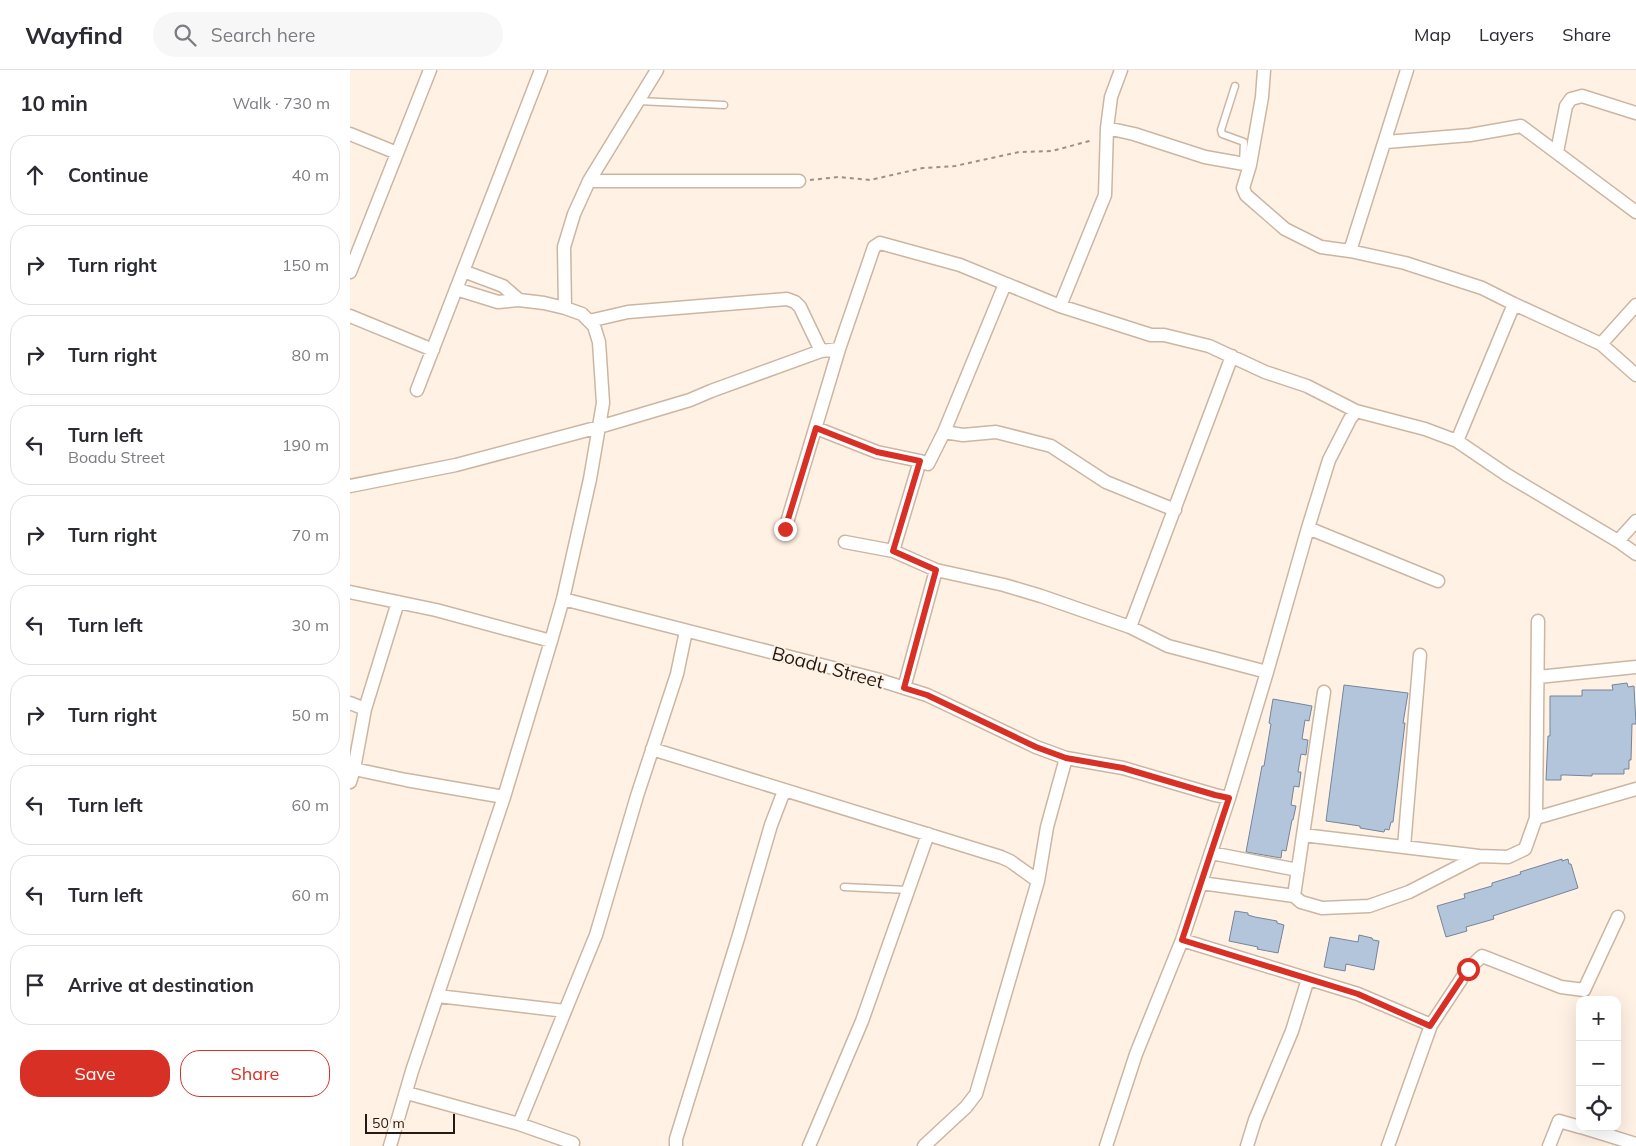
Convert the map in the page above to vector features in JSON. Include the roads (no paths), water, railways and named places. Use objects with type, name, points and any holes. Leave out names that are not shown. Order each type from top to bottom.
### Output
[{"type":"street","points":[[350,272],[430,70]]},
{"type":"street","points":[[417,390],[541,70]]},
{"type":"street","points":[[565,308],[564,247],[574,214],[589,181],[657,70]]},
{"type":"street","points":[[1060,306],[1105,195],[1106,128],[1111,96],[1121,70]]},
{"type":"street","points":[[1264,70],[1262,97],[1246,165],[1243,188],[1246,195],[1257,206],[1285,229],[1321,247],[1350,251],[1404,263],[1482,288],[1602,344],[1636,375]]},
{"type":"street","points":[[1350,251],[1386,142],[1407,70]]},
{"type":"street","points":[[1556,152],[1566,106],[1571,99],[1582,96],[1636,113]]},
{"type":"street","points":[[1386,142],[1470,134],[1521,126],[1636,212]]},
{"type":"street","points":[[1106,128],[1134,134],[1205,157],[1246,165]]},
{"type":"street","points":[[350,134],[397,153]]},
{"type":"street","points":[[589,181],[798,181]]},
{"type":"street","points":[[785,529],[840,349],[874,247],[880,243],[960,265],[1060,306],[1151,335],[1164,335],[1209,346],[1265,372],[1307,386],[1356,411],[1425,429],[1457,441],[1507,475],[1618,541],[1636,554]]},
{"type":"street","points":[[463,271],[503,286],[519,300]]},
{"type":"street","points":[[816,428],[877,452],[928,464],[944,432],[1005,284]]},
{"type":"street","points":[[390,1146],[412,1071],[504,797],[551,641],[563,599],[590,479],[603,403],[599,342],[594,326],[582,314],[565,308],[519,300],[498,302],[456,289]]},
{"type":"street","points":[[589,321],[628,312],[787,299],[795,302],[800,307],[820,351]]},
{"type":"street","points":[[1457,441],[1514,304]]},
{"type":"street","points":[[1602,344],[1636,305]]},
{"type":"street","points":[[350,316],[433,350]]},
{"type":"street","points":[[350,486],[456,465],[599,427],[690,400],[820,351],[840,349]]},
{"type":"street","points":[[1130,627],[1232,356]]},
{"type":"street","points":[[1106,1146],[1136,1054],[1182,940],[1229,798],[1268,672],[1329,460],[1356,411]]},
{"type":"street","points":[[944,432],[964,435],[996,432],[1051,446],[1106,482],[1175,510]]},
{"type":"street","points":[[893,551],[920,461]]},
{"type":"street","points":[[1618,541],[1636,520]]},
{"type":"street","points":[[1308,528],[1438,581]]},
{"type":"street","points":[[845,542],[893,551],[936,570],[1041,596],[1130,627],[1168,646],[1268,672]]},
{"type":"street","points":[[904,688],[936,570]]},
{"type":"street","points":[[350,592],[436,610],[551,641]]},
{"type":"street","name":"Boadu Street","points":[[563,599],[876,679],[927,695],[1036,747],[1066,758],[1123,768],[1229,798]]},
{"type":"street","points":[[350,782],[365,709],[398,602]]},
{"type":"street","points":[[1303,835],[1479,856],[1508,857],[1525,849],[1536,818],[1538,620]]},
{"type":"street","points":[[520,1124],[596,936],[615,869],[677,674],[686,631]]},
{"type":"street","points":[[1404,847],[1420,655]]},
{"type":"street","points":[[1538,676],[1636,667]]},
{"type":"street","points":[[1294,896],[1324,692]]},
{"type":"street","points":[[350,703],[365,709]]},
{"type":"street","points":[[652,750],[928,834],[1010,861],[1038,881]]},
{"type":"street","points":[[924,1146],[966,1107],[976,1094],[1038,881],[1048,827],[1066,758]]},
{"type":"street","points":[[354,769],[504,797]]},
{"type":"street","points":[[1536,818],[1636,789]]},
{"type":"street","points":[[676,1146],[676,1139],[771,825],[784,791]]},
{"type":"street","points":[[809,1146],[862,1021],[928,834]]},
{"type":"street","points":[[1211,853],[1298,870]]},
{"type":"street","points":[[1201,883],[1294,896],[1300,902],[1322,908],[1369,906],[1409,892],[1479,856]]},
{"type":"street","points":[[1388,1146],[1430,1026],[1468,969],[1482,956],[1561,987],[1584,990],[1618,917]]},
{"type":"street","points":[[1182,940],[1358,994],[1430,1026]]},
{"type":"street","points":[[1247,1146],[1255,1120],[1292,1031],[1308,979]]},
{"type":"street","points":[[438,996],[565,1011]]},
{"type":"street","points":[[407,1093],[520,1124],[573,1143]]},
{"type":"street","points":[[1549,1146],[1559,1120],[1576,1126]]},
{"type":"street","points":[[1593,1131],[1636,1144]]},
{"type":"lane","points":[[1235,86],[1221,130],[1222,134],[1244,142],[1246,165]]},
{"type":"lane","points":[[637,101],[724,105]]},
{"type":"lane","points":[[844,887],[908,890]]}]
